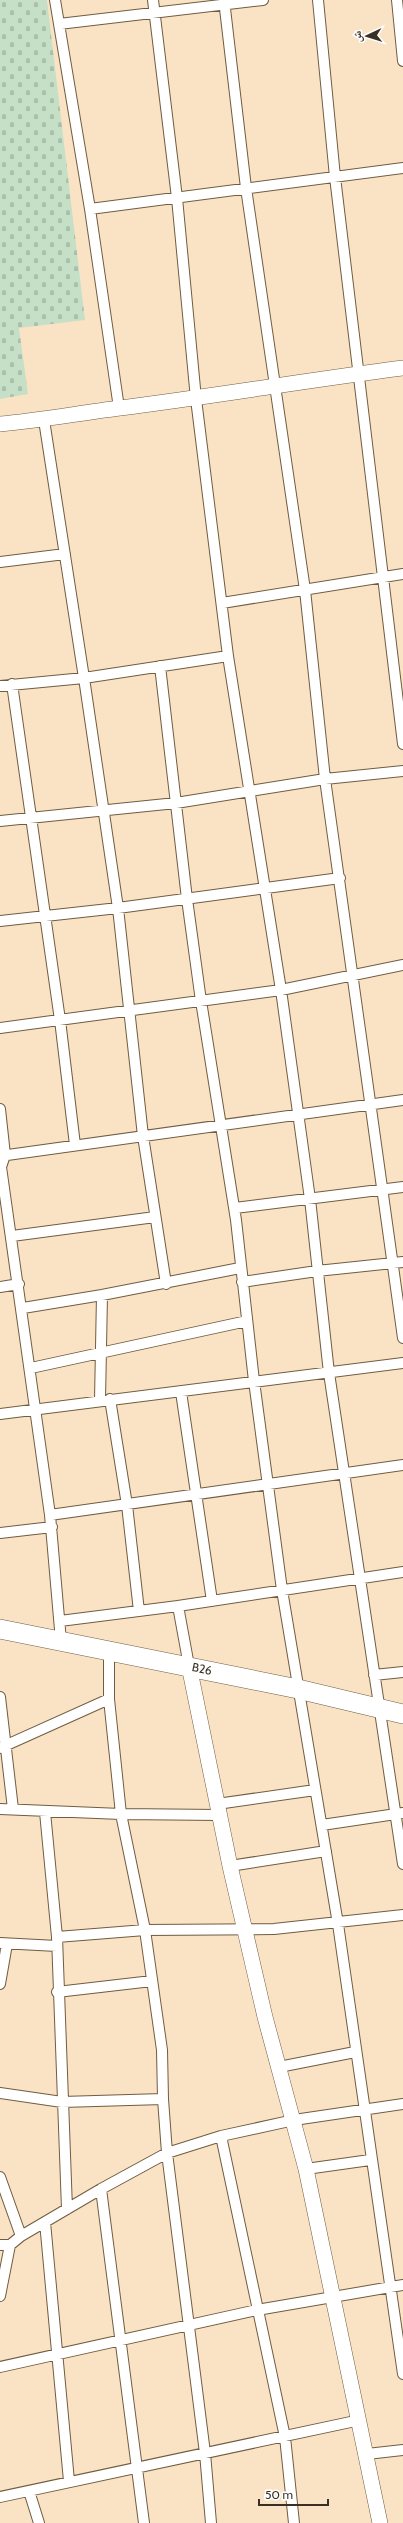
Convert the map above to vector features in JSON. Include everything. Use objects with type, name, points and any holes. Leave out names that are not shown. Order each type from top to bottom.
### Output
[{"type":"highway","name":"B26","points":[[0,1629],[189,1666],[298,1689],[403,1714]]},
{"type":"street","points":[[55,0],[90,209],[119,408]]},
{"type":"street","points":[[153,0],[177,198],[196,399],[228,656],[251,790],[281,990],[297,1116],[310,1199],[329,1373],[361,1579],[374,1675],[399,1814],[403,1864]]},
{"type":"street","points":[[59,24],[224,2],[263,0]]},
{"type":"street","points":[[318,0],[335,177],[403,744]]},
{"type":"street","points":[[397,0],[401,20],[403,61]]},
{"type":"street","points":[[224,2],[246,188],[305,590],[325,779],[340,878],[369,1104],[403,1338]]},
{"type":"street","points":[[90,209],[403,168]]},
{"type":"street","points":[[0,424],[44,420],[119,408],[196,399],[274,386],[403,368]]},
{"type":"street","points":[[44,420],[118,908],[143,1136],[166,1284]]},
{"type":"street","points":[[0,562],[65,554]]},
{"type":"street","points":[[222,603],[403,574]]},
{"type":"street","points":[[0,686],[84,678],[228,656]]},
{"type":"street","points":[[160,666],[187,899],[201,1001],[235,1208],[240,1268],[282,1590],[338,1924],[370,2160],[403,2374]]},
{"type":"street","points":[[12,684],[46,915],[75,1145]]},
{"type":"street","points":[[0,821],[176,803],[325,779],[403,770]]},
{"type":"street","points":[[0,921],[118,908],[340,878]]},
{"type":"street","points":[[0,1028],[281,990],[403,965]]},
{"type":"street","points":[[3,1155],[221,1124],[297,1116],[403,1100]]},
{"type":"street","points":[[0,1109],[3,1155],[1,1167],[18,1284],[23,1308],[35,1410],[52,1527],[61,1642]]},
{"type":"street","points":[[235,1208],[403,1187]]},
{"type":"street","points":[[12,1236],[155,1217]]},
{"type":"street","points":[[242,1282],[317,1271],[403,1262]]},
{"type":"street","points":[[23,1308],[102,1296],[240,1268]]},
{"type":"street","points":[[0,1287],[18,1284]]},
{"type":"street","points":[[102,1296],[100,1353],[105,1400],[127,1505],[139,1611]]},
{"type":"street","points":[[31,1368],[247,1321]]},
{"type":"street","points":[[0,1414],[403,1363]]},
{"type":"street","points":[[181,1392],[198,1494],[212,1601]]},
{"type":"street","points":[[50,1515],[403,1465]]},
{"type":"street","points":[[0,1533],[52,1527]]},
{"type":"street","points":[[60,1621],[178,1606],[403,1572]]},
{"type":"street","points":[[178,1606],[230,1866],[279,2067],[306,2169],[360,2420],[380,2523]]},
{"type":"street","points":[[109,1651],[110,1699],[121,1814],[145,1930],[162,2050],[163,2100],[168,2153],[205,2453],[211,2523]]},
{"type":"street","points":[[374,1675],[403,1672]]},
{"type":"street","points":[[0,1697],[2,1746],[13,1809]]},
{"type":"street","points":[[2,1746],[110,1699]]},
{"type":"street","points":[[0,1809],[121,1814],[218,1809],[316,1790]]},
{"type":"street","points":[[45,1812],[57,1941],[57,1992],[67,2208]]},
{"type":"street","points":[[322,1825],[399,1814]]},
{"type":"street","points":[[230,1866],[326,1851]]},
{"type":"street","points":[[0,1984],[4,1943],[57,1941],[145,1930],[245,1930],[338,1924],[403,1915]]},
{"type":"street","points":[[57,1992],[152,1981]]},
{"type":"street","points":[[279,2067],[355,2052]]},
{"type":"street","points":[[0,2093],[62,2102],[163,2100]]},
{"type":"street","points":[[0,2296],[5,2245],[67,2208],[168,2153],[221,2136],[294,2120],[403,2104]]},
{"type":"street","points":[[221,2136],[285,2437],[294,2523]]},
{"type":"street","points":[[306,2169],[370,2160]]},
{"type":"street","points":[[0,2177],[21,2236]]},
{"type":"street","points":[[101,2189],[122,2342],[144,2523]]},
{"type":"street","points":[[45,2222],[68,2481]]},
{"type":"street","points":[[0,2367],[122,2342],[189,2324],[257,2310],[403,2284]]},
{"type":"street","points":[[0,2497],[68,2481],[138,2468],[360,2420]]},
{"type":"street","points":[[367,2454],[403,2450]]},
{"type":"street","points":[[29,2491],[39,2523]]},
{"type":"green space","points":[[0,0],[47,0],[85,320],[19,328],[28,394],[0,399]]}]
